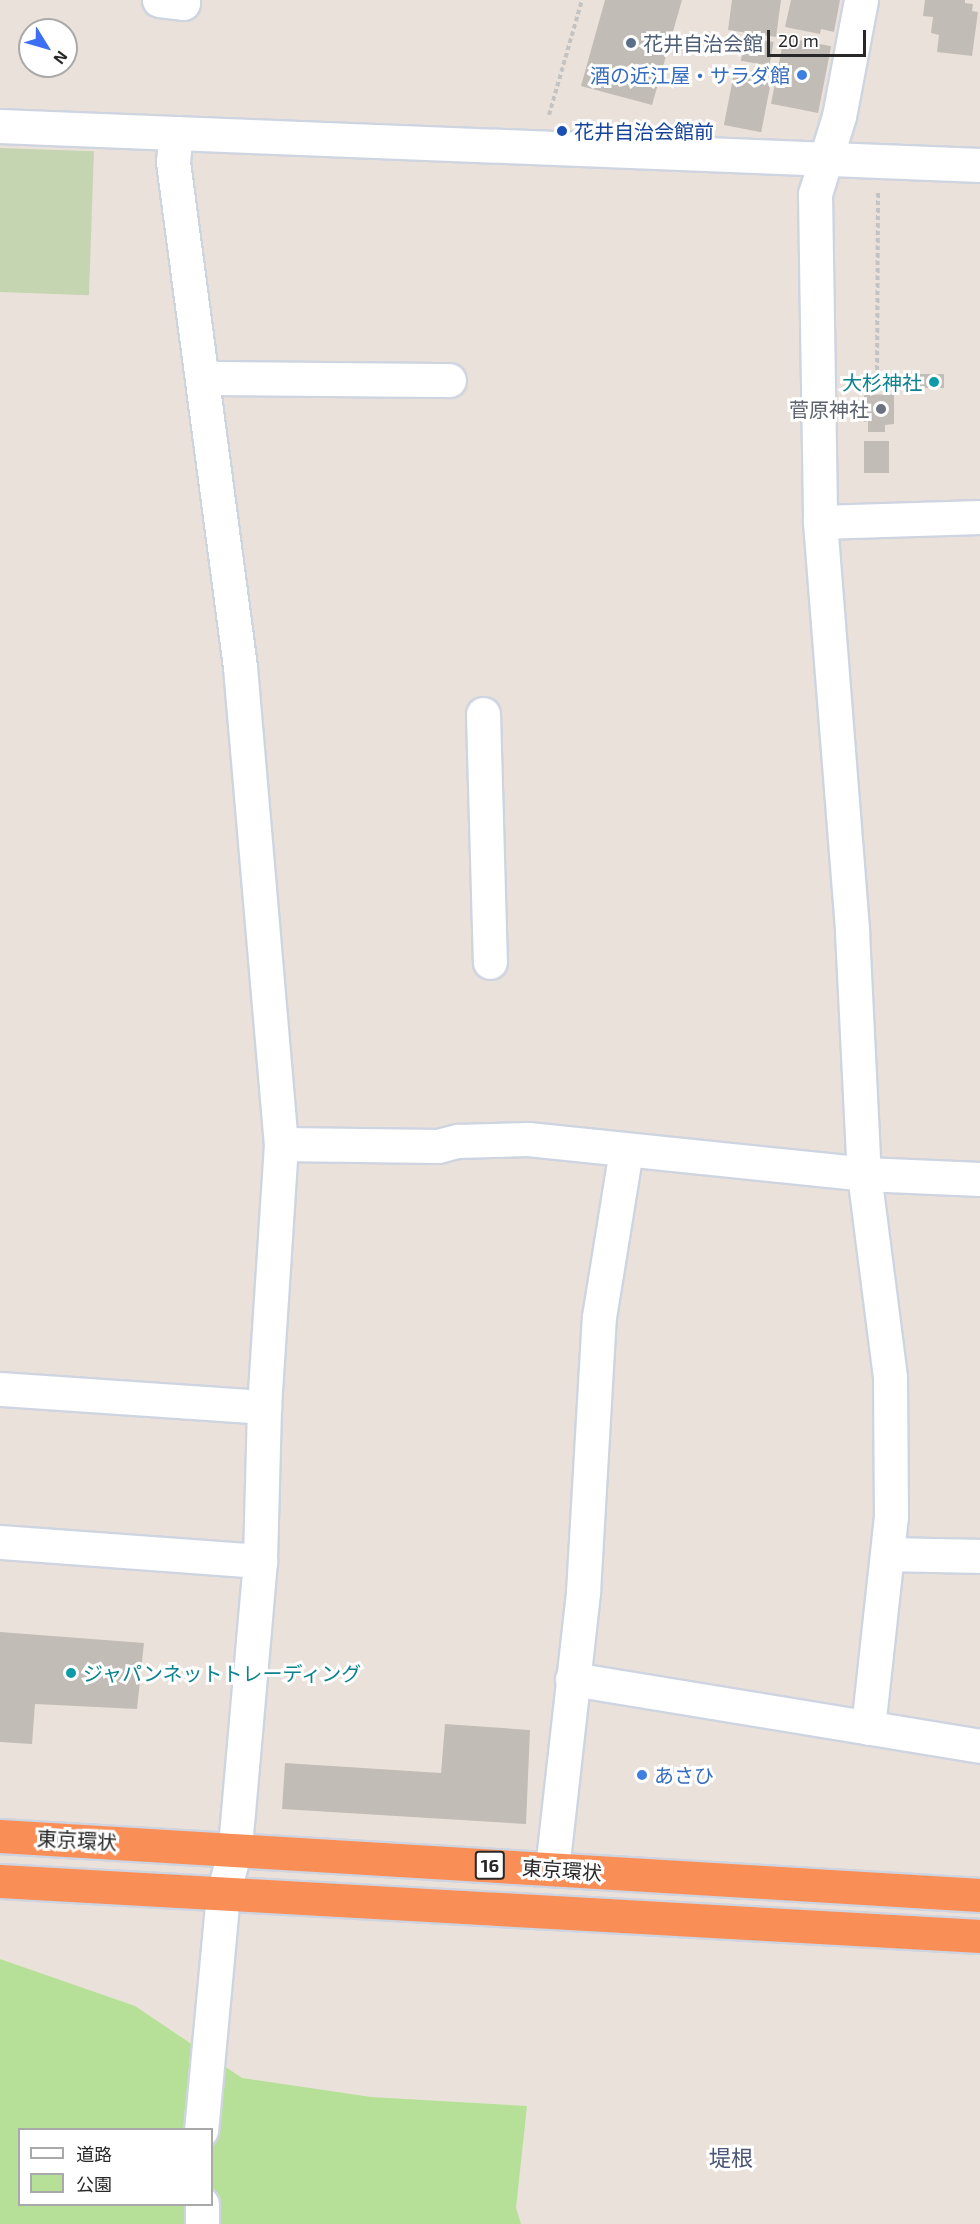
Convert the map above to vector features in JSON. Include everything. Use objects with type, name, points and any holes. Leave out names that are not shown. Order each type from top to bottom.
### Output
[{"type":"highway","name":"東京環状","points":[[0,1836],[980,1895]]},
{"type":"highway","name":"16","points":[[0,1881],[980,1936]]},
{"type":"street","points":[[159,0],[183,3],[183,0]]},
{"type":"street","points":[[861,0],[827,161],[815,194],[820,522],[852,932],[864,1174],[890,1377],[888,1554],[868,1728]]},
{"type":"street","points":[[0,126],[827,161],[980,165]]},
{"type":"street","points":[[176,133],[173,162],[204,378],[240,667],[281,1144],[264,1407],[260,1561],[235,1849],[223,1894],[201,2127]]},
{"type":"street","points":[[204,378],[449,380]]},
{"type":"street","points":[[820,522],[980,517]]},
{"type":"street","points":[[483,714],[490,962]]},
{"type":"street","points":[[281,1144],[438,1146],[457,1141],[528,1139],[864,1174],[980,1179]]},
{"type":"street","points":[[552,1869],[583,1592],[599,1317],[616,1233],[626,1150]]},
{"type":"street","points":[[0,1389],[264,1407]]},
{"type":"street","points":[[0,1542],[260,1561]]},
{"type":"street","points":[[888,1554],[980,1556]]},
{"type":"street","points":[[572,1679],[980,1746]]},
{"type":"street","points":[[202,2206],[202,2224]]},
{"type":"path","points":[[540,148],[582,0]]},
{"type":"path","points":[[878,163],[878,385]]},
{"type":"green space","points":[[0,148],[94,151],[89,295],[0,292]]},
{"type":"green space","points":[[0,1959],[135,2006],[242,2078],[371,2097],[527,2106],[516,2208],[521,2224],[0,2224]]},
{"type":"building","name":"花井自治会館","points":[[605,0],[682,0],[652,105],[581,86]]},
{"type":"building","points":[[732,0],[781,0],[776,37],[728,30]]},
{"type":"building","points":[[791,0],[840,0],[834,32],[821,29],[820,34],[785,27]]},
{"type":"building","points":[[925,0],[965,0],[965,3],[973,4],[972,11],[978,12],[972,56],[937,52],[939,35],[931,33],[933,17],[923,16]]},
{"type":"building","points":[[745,37],[774,42],[769,66],[741,61]]},
{"type":"building","name":"酒の近江屋・サラダ館","points":[[784,37],[831,46],[818,113],[771,104]]},
{"type":"building","points":[[734,73],[771,80],[761,132],[724,125]]},
{"type":"building","points":[[919,374],[944,374],[944,388],[919,388]]},
{"type":"building","points":[[894,394],[894,424],[885,425],[885,432],[868,432],[868,421],[864,422],[864,395]]},
{"type":"building","points":[[864,441],[889,441],[889,473],[864,473]]},
{"type":"building","name":"ジャパンネットトレーディング","points":[[0,1632],[144,1643],[137,1709],[35,1704],[32,1744],[0,1742]]},
{"type":"building","points":[[445,1724],[530,1730],[526,1824],[282,1809],[285,1763],[441,1773]]},
{"type":"place","name":"花井自治会館","points":[[631,43]]},
{"type":"place","name":"酒の近江屋・サラダ館","points":[[802,75]]},
{"type":"place","name":"花井自治会館前","points":[[562,131]]},
{"type":"place","name":"大杉神社","points":[[934,382]]},
{"type":"place","name":"菅原神社","points":[[881,409]]},
{"type":"place","name":"ジャパンネットトレーディング","points":[[71,1673]]},
{"type":"place","name":"あさひ","points":[[642,1775]]},
{"type":"district","name":"堤根","points":[[731,2158]]}]
